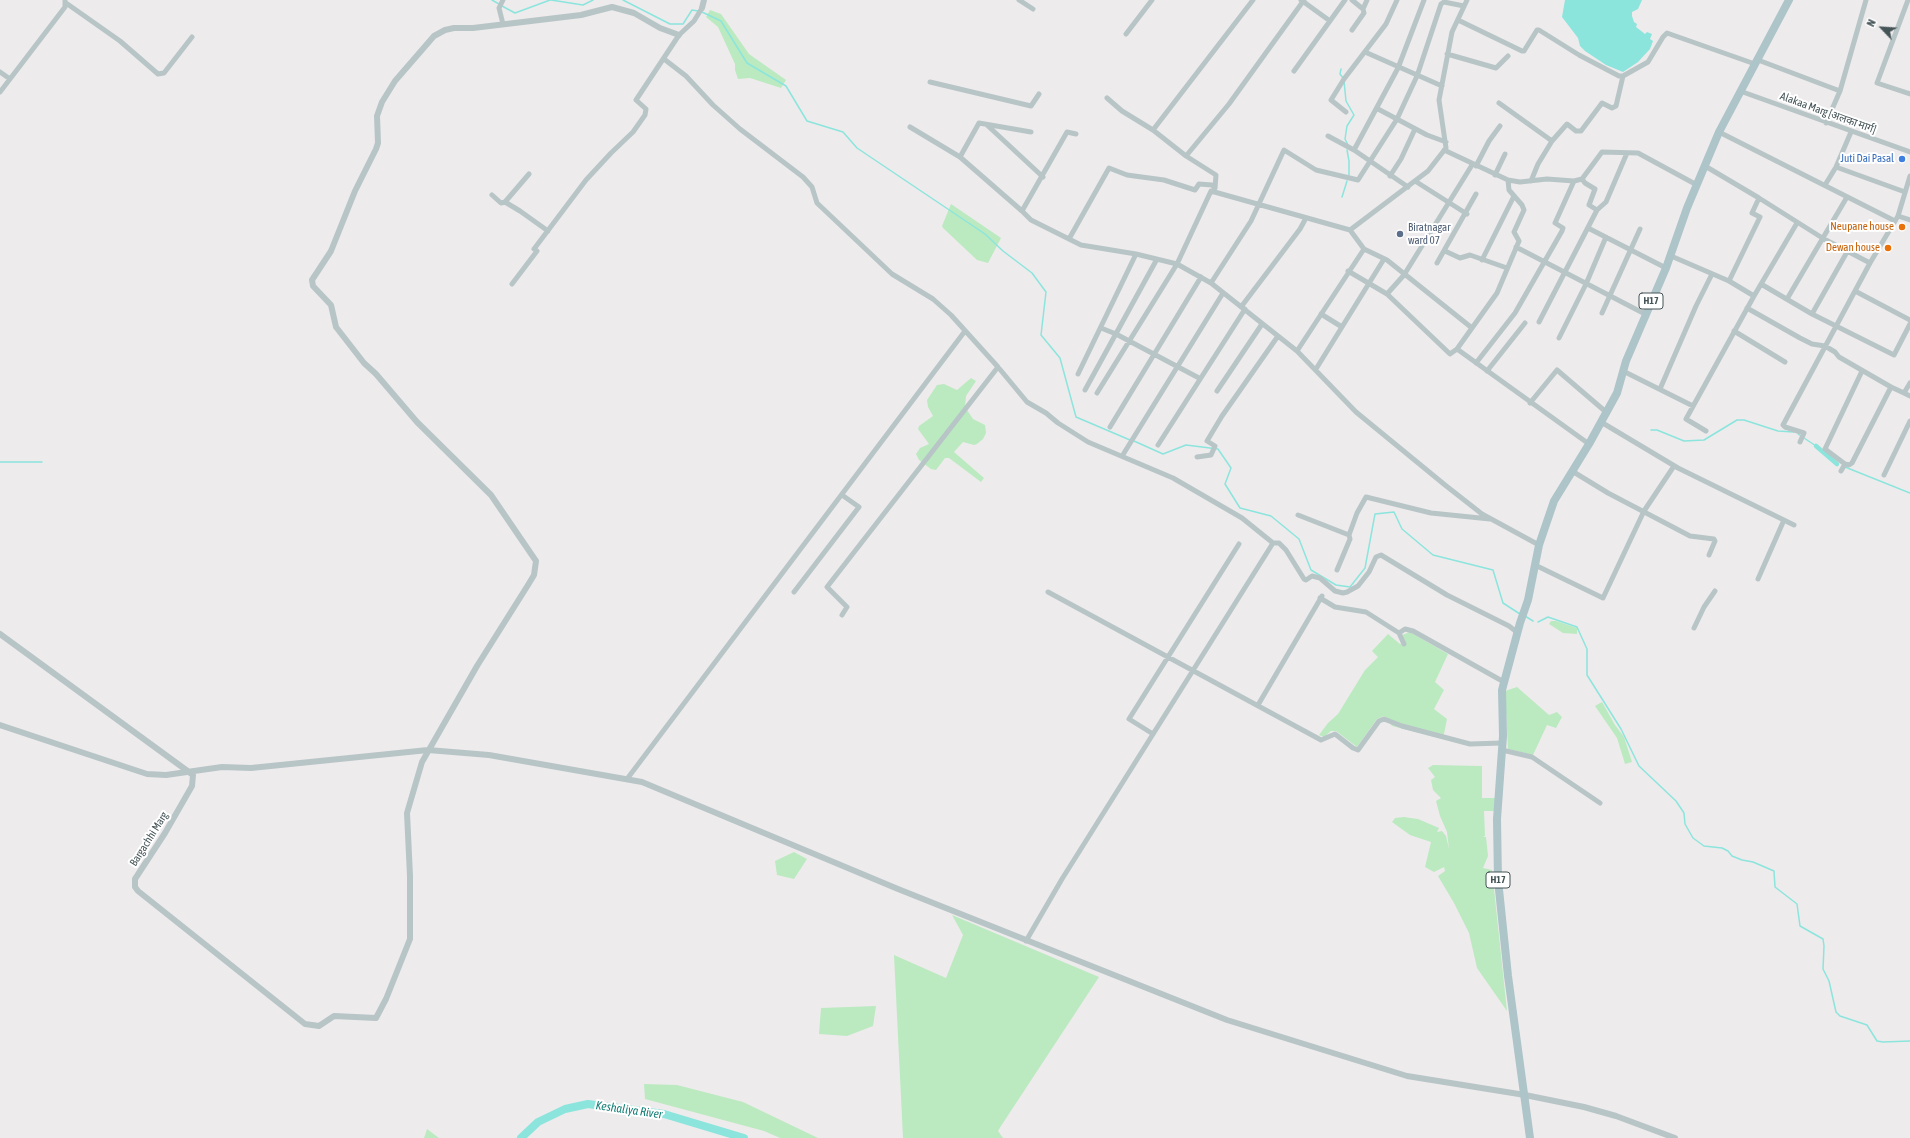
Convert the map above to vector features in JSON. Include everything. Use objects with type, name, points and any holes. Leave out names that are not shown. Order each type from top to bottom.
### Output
[{"type":"main road","name":"H17","points":[[1530,1138],[1508,982],[1498,880],[1497,819],[1502,746],[1502,690],[1526,606],[1539,545],[1554,501],[1589,444],[1618,389],[1645,314],[1671,256],[1687,208],[1719,132],[1789,0]]},
{"type":"street","points":[[503,0],[499,8],[503,24]]},
{"type":"street","points":[[512,284],[537,251],[534,249],[586,180],[633,132],[645,115],[646,110],[636,100],[679,35],[689,27],[701,11],[704,0]]},
{"type":"street","points":[[1019,0],[1033,9]]},
{"type":"street","points":[[1126,34],[1152,0]]},
{"type":"street","points":[[1153,130],[1253,0]]},
{"type":"street","points":[[1186,156],[1228,104],[1302,0],[1330,21]]},
{"type":"street","points":[[1294,71],[1345,0]]},
{"type":"street","points":[[1352,0],[1363,9]]},
{"type":"street","points":[[1352,30],[1364,13],[1363,9],[1367,0]]},
{"type":"street","points":[[1346,112],[1331,100],[1386,24],[1397,0]]},
{"type":"street","points":[[1354,150],[1378,109],[1398,68],[1424,0]]},
{"type":"street","points":[[1350,230],[1428,171],[1444,150],[1446,142],[1439,107],[1442,86],[1452,32],[1467,0]]},
{"type":"street","points":[[1826,123],[1840,91],[1866,0]]},
{"type":"street","points":[[1908,0],[1877,83],[1910,94]]},
{"type":"street","points":[[0,92],[65,7],[65,2],[120,41],[158,74],[164,73],[192,37]]},
{"type":"street","points":[[1211,283],[1250,221],[1284,150],[1316,170],[1358,180],[1371,162],[1397,119],[1417,76],[1441,4],[1444,2],[1464,6]]},
{"type":"street","points":[[428,750],[477,666],[534,575],[536,560],[491,495],[417,422],[376,374],[359,357],[336,327],[331,305],[313,286],[312,280],[333,246],[355,191],[376,149],[378,143],[377,116],[379,109],[395,81],[434,36],[445,30],[581,15],[612,7],[634,13],[660,28],[679,35]]},
{"type":"street","points":[[1458,20],[1522,51],[1524,51],[1537,30],[1539,30],[1610,72],[1623,76],[1648,62],[1667,33],[1840,91]]},
{"type":"street","points":[[1365,52],[1398,68],[1442,86]]},
{"type":"street","points":[[1447,54],[1496,68],[1508,56]]},
{"type":"street","points":[[664,59],[686,76],[713,105],[740,129],[803,177],[812,187],[817,203],[892,274],[933,299],[998,367],[1027,402],[1046,413],[1058,423],[1107,452],[1127,457],[1191,487],[1242,518],[1273,543],[1279,543],[1286,550],[1306,580],[1312,576],[1320,578],[1336,591],[1342,593],[1358,586],[1369,572],[1376,557],[1381,555],[1447,595],[1509,626],[1518,633]]},
{"type":"street","points":[[0,72],[10,79]]},
{"type":"street","points":[[1531,181],[1552,140],[1567,124],[1576,131],[1581,131],[1602,103],[1612,108],[1616,106],[1623,76]]},
{"type":"street","points":[[930,82],[1031,106],[1039,94]]},
{"type":"street","name":"Alakaa Marg [अलका मार्ग]","points":[[1740,91],[1909,152]]},
{"type":"street","points":[[1097,394],[1177,264],[1211,191],[1214,190],[1216,174],[1186,156],[1153,130],[1122,112],[1107,98]]},
{"type":"street","points":[[1500,103],[1552,140]]},
{"type":"street","points":[[1378,109],[1415,129],[1446,142]]},
{"type":"street","points":[[960,157],[979,123],[1031,132]]},
{"type":"street","points":[[987,125],[1043,177]]},
{"type":"street","points":[[1387,294],[1404,276],[1500,126]]},
{"type":"street","points":[[910,127],[960,157],[1031,220],[1081,245],[1136,254],[1177,264],[1211,283],[1297,352],[1316,369],[1356,412],[1445,485],[1482,514],[1539,545]]},
{"type":"street","points":[[1390,176],[1415,129]]},
{"type":"street","points":[[1022,211],[1043,177],[1067,132],[1076,134]]},
{"type":"street","points":[[1719,132],[1895,221]]},
{"type":"street","points":[[1825,185],[1836,167],[1851,132]]},
{"type":"street","points":[[1328,136],[1354,150],[1408,187]]},
{"type":"street","points":[[1909,152],[1910,146]]},
{"type":"street","points":[[1444,150],[1508,180],[1520,182],[1547,179],[1574,181],[1582,179],[1602,152],[1638,153],[1697,185]]},
{"type":"street","points":[[1539,322],[1597,210],[1606,202],[1627,153]]},
{"type":"street","points":[[1495,174],[1505,154]]},
{"type":"street","points":[[1705,166],[1824,239],[1870,263]]},
{"type":"street","points":[[1836,167],[1906,192]]},
{"type":"street","points":[[1069,239],[1109,168],[1126,175],[1159,179],[1195,190],[1199,184],[1212,185],[1214,190],[1258,205],[1350,230],[1364,248],[1384,258],[1404,276],[1472,328]]},
{"type":"street","points":[[505,202],[529,174]]},
{"type":"street","points":[[1800,442],[1804,433],[1784,427],[1783,425],[1870,263],[1898,216],[1910,176]]},
{"type":"street","points":[[1582,179],[1585,183],[1595,189],[1589,205],[1597,210]]},
{"type":"street","points":[[1348,271],[1387,294],[1450,354],[1457,349],[1497,293],[1519,239],[1515,236],[1514,232],[1524,210],[1522,205],[1509,190],[1508,180]]},
{"type":"street","points":[[1415,181],[1467,214]]},
{"type":"street","points":[[1476,363],[1515,313],[1562,230],[1563,228],[1555,223],[1574,181]]},
{"type":"street","points":[[1437,263],[1467,214],[1476,194]]},
{"type":"street","points":[[492,195],[501,203],[505,202],[548,231]]},
{"type":"street","points":[[1482,260],[1514,196]]},
{"type":"street","points":[[1787,299],[1824,239],[1847,197]]},
{"type":"street","points":[[1729,281],[1760,218],[1752,213],[1759,198]]},
{"type":"street","points":[[1898,216],[1910,220]]},
{"type":"street","points":[[1158,445],[1243,308],[1300,229],[1306,218]]},
{"type":"street","points":[[1706,431],[1686,419],[1747,308],[1797,223]]},
{"type":"street","points":[[1588,228],[1666,268]]},
{"type":"street","points":[[1602,313],[1640,229]]},
{"type":"street","points":[[1559,338],[1586,284],[1606,237]]},
{"type":"street","points":[[1516,247],[1645,314]]},
{"type":"street","points":[[1297,352],[1364,248]]},
{"type":"street","points":[[1445,251],[1460,258],[1467,255],[1507,268]]},
{"type":"street","points":[[1812,314],[1847,252]]},
{"type":"street","points":[[1078,374],[1136,254]]},
{"type":"street","points":[[1671,256],[1729,281],[1754,296]]},
{"type":"street","points":[[1316,369],[1384,258]]},
{"type":"street","points":[[1085,390],[1157,259]]},
{"type":"street","points":[[1660,389],[1696,306],[1712,274]]},
{"type":"street","points":[[1110,427],[1201,277]]},
{"type":"street","points":[[1761,284],[1812,314],[1894,355],[1910,324]]},
{"type":"street","points":[[1855,291],[1910,320]]},
{"type":"street","points":[[1124,453],[1223,293]]},
{"type":"street","points":[[1747,308],[1812,344],[1825,346],[1835,352],[1839,357],[1862,371],[1910,396]]},
{"type":"street","points":[[1321,314],[1342,327]]},
{"type":"street","points":[[1487,371],[1525,323]]},
{"type":"street","points":[[1217,391],[1262,324]]},
{"type":"street","points":[[1101,328],[1130,341],[1199,378]]},
{"type":"street","points":[[627,779],[965,331]]},
{"type":"street","points":[[1734,332],[1785,362]]},
{"type":"street","points":[[1197,457],[1211,455],[1215,446],[1207,441],[1222,416],[1278,336]]},
{"type":"street","points":[[1457,349],[1589,444]]},
{"type":"street","points":[[842,615],[847,607],[827,587],[998,367]]},
{"type":"street","points":[[1530,403],[1557,370],[1606,412]]},
{"type":"street","points":[[1862,371],[1825,449],[1845,464],[1849,465],[1852,463],[1891,387]]},
{"type":"street","points":[[1623,372],[1693,406]]},
{"type":"street","points":[[1904,393],[1910,383]]},
{"type":"street","points":[[1884,475],[1910,421]]},
{"type":"street","points":[[1601,422],[1674,466],[1794,525]]},
{"type":"street","points":[[1841,471],[1845,464]]},
{"type":"street","points":[[1535,565],[1603,598],[1644,512],[1674,466]]},
{"type":"street","points":[[1572,471],[1608,493],[1690,536],[1714,539],[1715,541],[1709,555]]},
{"type":"street","points":[[794,592],[859,507],[842,495]]},
{"type":"street","points":[[1337,570],[1350,539],[1349,535],[1357,513],[1366,497],[1431,513],[1491,519]]},
{"type":"street","points":[[1298,515],[1349,535]]},
{"type":"street","points":[[1758,579],[1784,520]]},
{"type":"street","points":[[1026,941],[1153,734],[1273,543]]},
{"type":"street","points":[[1153,734],[1129,719],[1239,544]]},
{"type":"street","points":[[1694,628],[1704,607],[1715,591]]},
{"type":"street","points":[[1048,592],[1321,740],[1335,734],[1356,750],[1360,748],[1379,721],[1384,719],[1402,726],[1470,744],[1502,746],[1532,757],[1600,803]]},
{"type":"street","points":[[1258,705],[1321,597],[1335,607],[1366,612],[1399,633],[1404,644]]},
{"type":"street","points":[[1399,633],[1405,629],[1413,631],[1504,682]]},
{"type":"street","points":[[0,634],[189,772]]},
{"type":"street","points":[[0,725],[147,774],[166,775],[222,767],[251,768],[428,750],[488,755],[642,782],[1026,941],[1227,1020],[1407,1076],[1525,1095],[1584,1107],[1616,1116],[1675,1138]]},
{"type":"street","name":"Bargachhi Marg","points":[[189,772],[193,775],[192,786],[165,833],[135,879],[135,887],[138,891],[305,1024],[319,1026],[334,1016],[376,1018],[386,1000],[410,939],[410,876],[407,813],[419,769],[428,750]]},
{"type":"green space","points":[[710,10],[721,14],[749,54],[786,80],[781,88],[750,78],[738,79],[735,64],[718,27],[706,17]]},
{"type":"green space","points":[[951,204],[1001,238],[988,263],[977,260],[943,228],[942,226]]},
{"type":"green space","points":[[971,378],[976,381],[966,396],[965,407],[973,419],[985,425],[986,433],[983,439],[977,444],[974,445],[963,442],[954,452],[984,478],[981,482],[949,458],[945,458],[936,470],[931,469],[919,460],[916,454],[920,448],[929,444],[918,429],[919,426],[933,416],[928,407],[927,400],[937,385],[944,384],[957,390]]},
{"type":"green space","points":[[1551,621],[1556,621],[1577,628],[1577,634],[1563,633],[1549,624]]},
{"type":"green space","points":[[1410,632],[1448,654],[1435,682],[1444,690],[1434,709],[1447,719],[1443,739],[1392,726],[1384,716],[1377,719],[1357,747],[1336,731],[1331,731],[1324,737],[1319,735],[1328,723],[1338,714],[1365,670],[1378,657],[1372,651],[1388,634],[1400,644],[1405,641],[1402,635]]},
{"type":"green space","points":[[1517,687],[1549,715],[1557,712],[1562,717],[1556,728],[1547,725],[1533,755],[1508,749],[1505,691]]},
{"type":"green space","points":[[1602,702],[1615,725],[1624,737],[1632,762],[1625,764],[1617,738],[1595,706]]},
{"type":"green space","points":[[1433,765],[1482,766],[1482,798],[1496,798],[1494,811],[1484,811],[1485,836],[1483,837],[1486,837],[1488,856],[1483,868],[1492,870],[1507,1011],[1477,968],[1469,933],[1438,876],[1445,871],[1444,867],[1434,872],[1425,867],[1431,842],[1410,835],[1392,822],[1395,818],[1404,817],[1418,819],[1439,828],[1437,832],[1442,831],[1446,836],[1449,849],[1447,832],[1440,816],[1436,801],[1441,798],[1433,790],[1431,780],[1435,777],[1428,768]]},
{"type":"green space","points":[[794,852],[807,859],[794,879],[777,875],[775,861]]},
{"type":"green space","points":[[952,915],[1099,977],[998,1131],[1003,1138],[903,1138],[894,955],[946,978],[963,935]]},
{"type":"green space","points":[[876,1006],[873,1026],[847,1036],[819,1034],[821,1008]]},
{"type":"green space","points":[[644,1084],[677,1085],[743,1102],[818,1138],[780,1138],[764,1131],[645,1099]]},
{"type":"green space","points":[[427,1129],[439,1138],[424,1138]]},
{"type":"water","points":[[1565,0],[1642,0],[1638,9],[1632,12],[1632,16],[1634,22],[1637,24],[1636,27],[1645,34],[1647,32],[1652,34],[1650,39],[1653,41],[1650,49],[1638,62],[1623,72],[1606,65],[1580,46],[1578,38],[1562,17]]},
{"type":"waterway","points":[[492,0],[499,4]]},
{"type":"waterway","points":[[502,6],[515,13],[550,0]]},
{"type":"waterway","points":[[551,0],[583,5],[593,0]]},
{"type":"waterway","points":[[623,0],[670,24],[683,24],[692,10],[698,11]]},
{"type":"waterway","points":[[702,12],[721,21],[747,63],[786,86],[807,121],[843,132],[857,148],[985,234],[1003,251],[1032,273],[1046,292],[1041,335],[1060,358],[1076,417],[1130,440]]},
{"type":"waterway","points":[[1341,69],[1340,74],[1343,78]]},
{"type":"waterway","points":[[1344,81],[1346,101],[1354,115],[1347,126],[1345,139],[1348,145]]},
{"type":"waterway","points":[[1347,150],[1349,175]]},
{"type":"waterway","points":[[1342,197],[1347,181]]},
{"type":"waterway","points":[[1651,430],[1657,430],[1684,441],[1704,440],[1737,420],[1744,420],[1778,431],[1794,432]]},
{"type":"waterway","points":[[1798,434],[1816,446]]},
{"type":"waterway","points":[[1134,441],[1163,454],[1186,445],[1218,449],[1231,468],[1225,484],[1240,508],[1271,516],[1299,539],[1311,570],[1336,585],[1350,587],[1365,568],[1375,514],[1394,512],[1402,529],[1433,555],[1493,570],[1503,603],[1520,614]]},
{"type":"waterway","points":[[1816,446],[1837,464]]},
{"type":"waterway","points":[[0,462],[42,462]]},
{"type":"waterway","points":[[1845,467],[1910,493]]},
{"type":"waterway","points":[[1525,616],[1533,621]]},
{"type":"waterway","points":[[1538,622],[1548,617],[1577,627],[1587,649],[1587,675],[1621,729],[1639,766],[1676,801],[1684,813],[1685,824],[1693,838],[1704,846],[1722,848],[1728,851],[1732,856],[1753,862],[1774,871],[1775,887],[1797,904],[1800,926],[1823,939],[1823,969],[1829,981],[1836,1012],[1840,1016],[1867,1025],[1877,1041],[1910,1041]]},
{"type":"waterway","name":"Keshaliya River","points":[[521,1138],[538,1122],[565,1109],[588,1104],[664,1114],[744,1138]]},
{"type":"place","name":"Juti Dai Pasal","points":[[1902,159]]},
{"type":"place","name":"Neupane house","points":[[1902,227]]},
{"type":"place","name":"Biratnagar ward 07","points":[[1400,234]]},
{"type":"place","name":"Dewan house","points":[[1888,248]]}]
